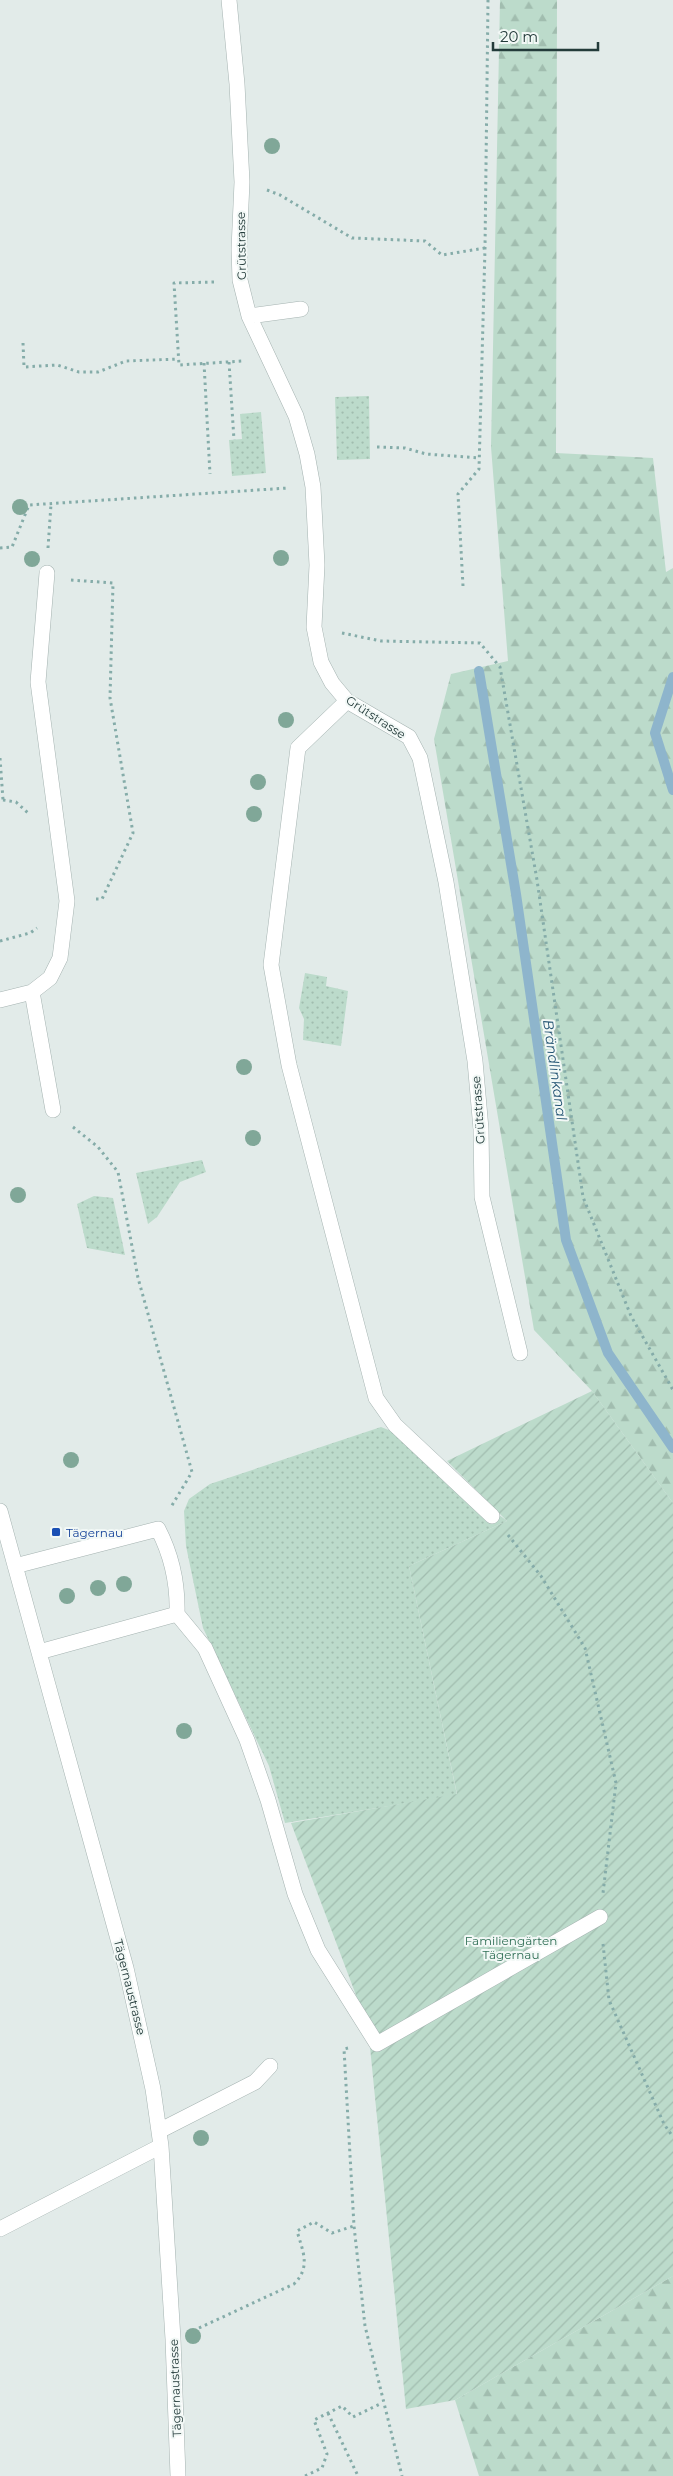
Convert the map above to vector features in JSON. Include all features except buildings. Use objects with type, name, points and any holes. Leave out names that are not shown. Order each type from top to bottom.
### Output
[{"type":"street","name":"Grütstrasse","points":[[229,0],[237,84],[242,182],[239,249],[240,280],[249,316],[296,416],[313,487],[317,565],[314,626],[321,662],[332,683],[347,700],[409,737],[420,758],[426,779],[446,882],[475,1061],[481,1129],[482,1197],[520,1352]]},
{"type":"street","points":[[249,316],[301,309]]},
{"type":"street","points":[[0,1000],[32,992],[50,978],[60,958],[67,901],[38,682],[47,576]]},
{"type":"street","points":[[347,700],[298,748],[271,965],[289,1065],[376,1398],[395,1425],[492,1516]]},
{"type":"street","points":[[32,992],[53,1110]]},
{"type":"street","name":"Tägernaustrasse","points":[[0,1511],[140,2023],[160,2138],[173,2339],[178,2476]]},
{"type":"street","points":[[15,1566],[158,1529],[169,1549],[176,1582],[177,1614],[205,1648],[247,1740],[268,1800],[296,1894],[318,1950],[377,2044],[600,1917]]},
{"type":"street","points":[[39,1652],[177,1614]]},
{"type":"street","points":[[0,2229],[255,2082],[270,2066]]},
{"type":"path","points":[[463,586],[458,494],[479,469],[485,248],[488,0]]},
{"type":"path","points":[[242,182],[280,195],[352,238],[425,241],[442,256],[485,248]]},
{"type":"path","points":[[240,280],[174,284],[179,364],[269,360]]},
{"type":"path","points":[[23,343],[24,367],[57,365],[80,372],[98,372],[126,361],[178,358]]},
{"type":"path","points":[[229,362],[234,440]]},
{"type":"path","points":[[204,363],[210,474]]},
{"type":"path","points":[[377,447],[405,448],[426,454],[478,458]]},
{"type":"path","points":[[0,548],[12,546],[28,505],[313,487]]},
{"type":"path","points":[[52,504],[47,576],[113,583],[110,698],[134,833],[102,899],[67,901]]},
{"type":"path","points":[[314,626],[381,641],[480,644],[500,667],[537,880],[583,1197],[631,1316],[673,1390]]},
{"type":"path","points":[[0,758],[2,800],[16,802],[27,811],[30,819]]},
{"type":"path","points":[[0,941],[30,933],[43,922]]},
{"type":"path","points":[[53,1110],[98,1146],[118,1172],[138,1278],[192,1472],[158,1529]]},
{"type":"path","points":[[492,1516],[541,1576],[585,1648],[616,1783],[600,1917],[609,2000],[664,2124],[673,2137]]},
{"type":"path","points":[[377,2044],[344,2049],[354,2226],[365,2326],[382,2403],[402,2476]]},
{"type":"path","points":[[173,2339],[294,2284],[303,2276],[305,2266],[304,2254],[297,2231],[314,2222],[332,2233],[354,2226]]},
{"type":"path","points":[[305,2476],[322,2468],[327,2454],[314,2420],[342,2406],[354,2417],[382,2403]]},
{"type":"path","points":[[328,2413],[358,2476]]},
{"type":"green space","points":[[500,0],[557,0],[556,453],[653,458],[666,572],[673,568],[673,1503],[592,1391],[534,1330],[434,739],[451,674],[508,661],[491,447]]},
{"type":"green space","points":[[369,396],[370,459],[337,460],[335,397]]},
{"type":"green space","points":[[261,412],[266,473],[232,476],[229,440],[242,439],[240,414]]},
{"type":"green space","points":[[305,973],[327,977],[326,986],[348,991],[341,1046],[303,1040],[304,1019],[299,1008]]},
{"type":"green space","points":[[202,1160],[206,1172],[180,1182],[157,1217],[148,1224],[136,1173]]},
{"type":"green space","points":[[94,1196],[113,1198],[125,1255],[87,1248],[77,1204]]},
{"type":"green space","name":"Familiengärten Tägernau","points":[[592,1391],[673,1503],[673,2276],[455,2400],[406,2409],[368,2027],[291,1823],[457,1794],[409,1566],[507,1521],[447,1461]]},
{"type":"green space","points":[[381,1427],[391,1431],[507,1521],[409,1566],[457,1795],[285,1823],[269,1766],[203,1628],[186,1546],[184,1511],[189,1499],[210,1484]]},
{"type":"green space","points":[[673,2276],[673,2476],[479,2476],[455,2400]]},
{"type":"waterway","name":"Brändlinkanal","points":[[479,671],[516,894],[566,1240],[608,1353],[673,1448]]},
{"type":"waterway","points":[[673,677],[655,733],[673,790]]},
{"type":"place","name":"Tägernau","points":[[56,1532]]}]
